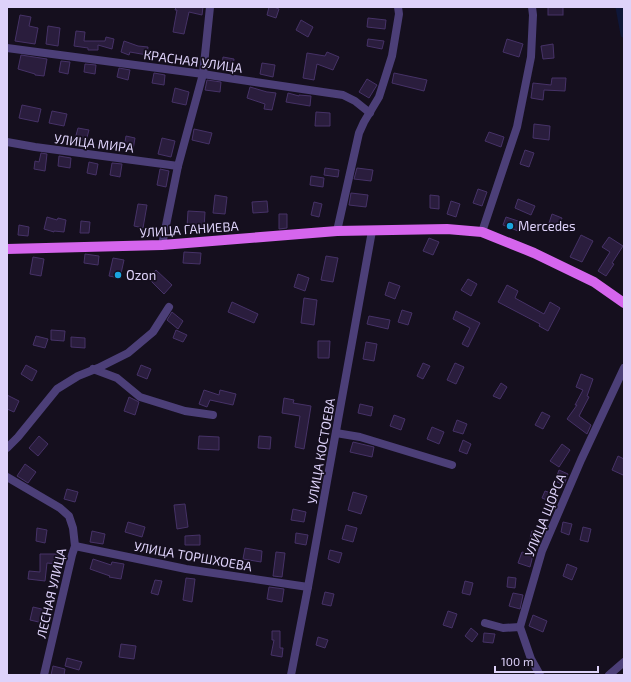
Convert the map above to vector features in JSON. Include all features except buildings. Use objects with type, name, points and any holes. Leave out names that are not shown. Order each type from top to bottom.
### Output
[{"type":"main road","name":"УЛИЦА ГАНИЕВА","points":[[7,249],[162,245],[337,231],[447,229],[482,232],[534,253],[594,282],[624,303]]},
{"type":"street","points":[[162,245],[178,166],[203,74],[210,7]]},
{"type":"street","points":[[337,231],[359,133],[379,98],[392,56],[400,14],[398,7]]},
{"type":"street","points":[[482,232],[517,128],[531,57],[532,7]]},
{"type":"street","name":"КРАСНАЯ УЛИЦА","points":[[7,48],[203,74],[343,95],[355,101],[370,113]]},
{"type":"street","name":"УЛИЦА МИРА","points":[[7,142],[178,166]]},
{"type":"street","name":"УЛИЦА КОСТОЕВА","points":[[291,675],[372,231]]},
{"type":"street","points":[[7,448],[57,390],[78,376],[128,353],[153,332],[169,307]]},
{"type":"street","name":"УЛИЦА ЩОРСА","points":[[520,626],[542,551],[581,460],[624,368]]},
{"type":"street","points":[[94,369],[117,378],[140,397],[185,411],[213,415]]},
{"type":"street","points":[[336,433],[360,437],[452,465]]},
{"type":"street","name":"ЛЕСНАЯ УЛИЦА","points":[[7,477],[54,504],[69,516],[73,528],[75,546],[44,675]]},
{"type":"street","name":"УЛИЦА ТОРШХОЕВА","points":[[75,546],[186,569],[308,587]]},
{"type":"street","points":[[485,623],[504,628],[520,626],[531,659],[540,675]]},
{"type":"street","points":[[609,675],[624,662]]},
{"type":"waterway","points":[[619,7],[624,34]]},
{"type":"place","name":"Mercedes","points":[[510,226]]},
{"type":"place","name":"Ozon","points":[[118,275]]}]
